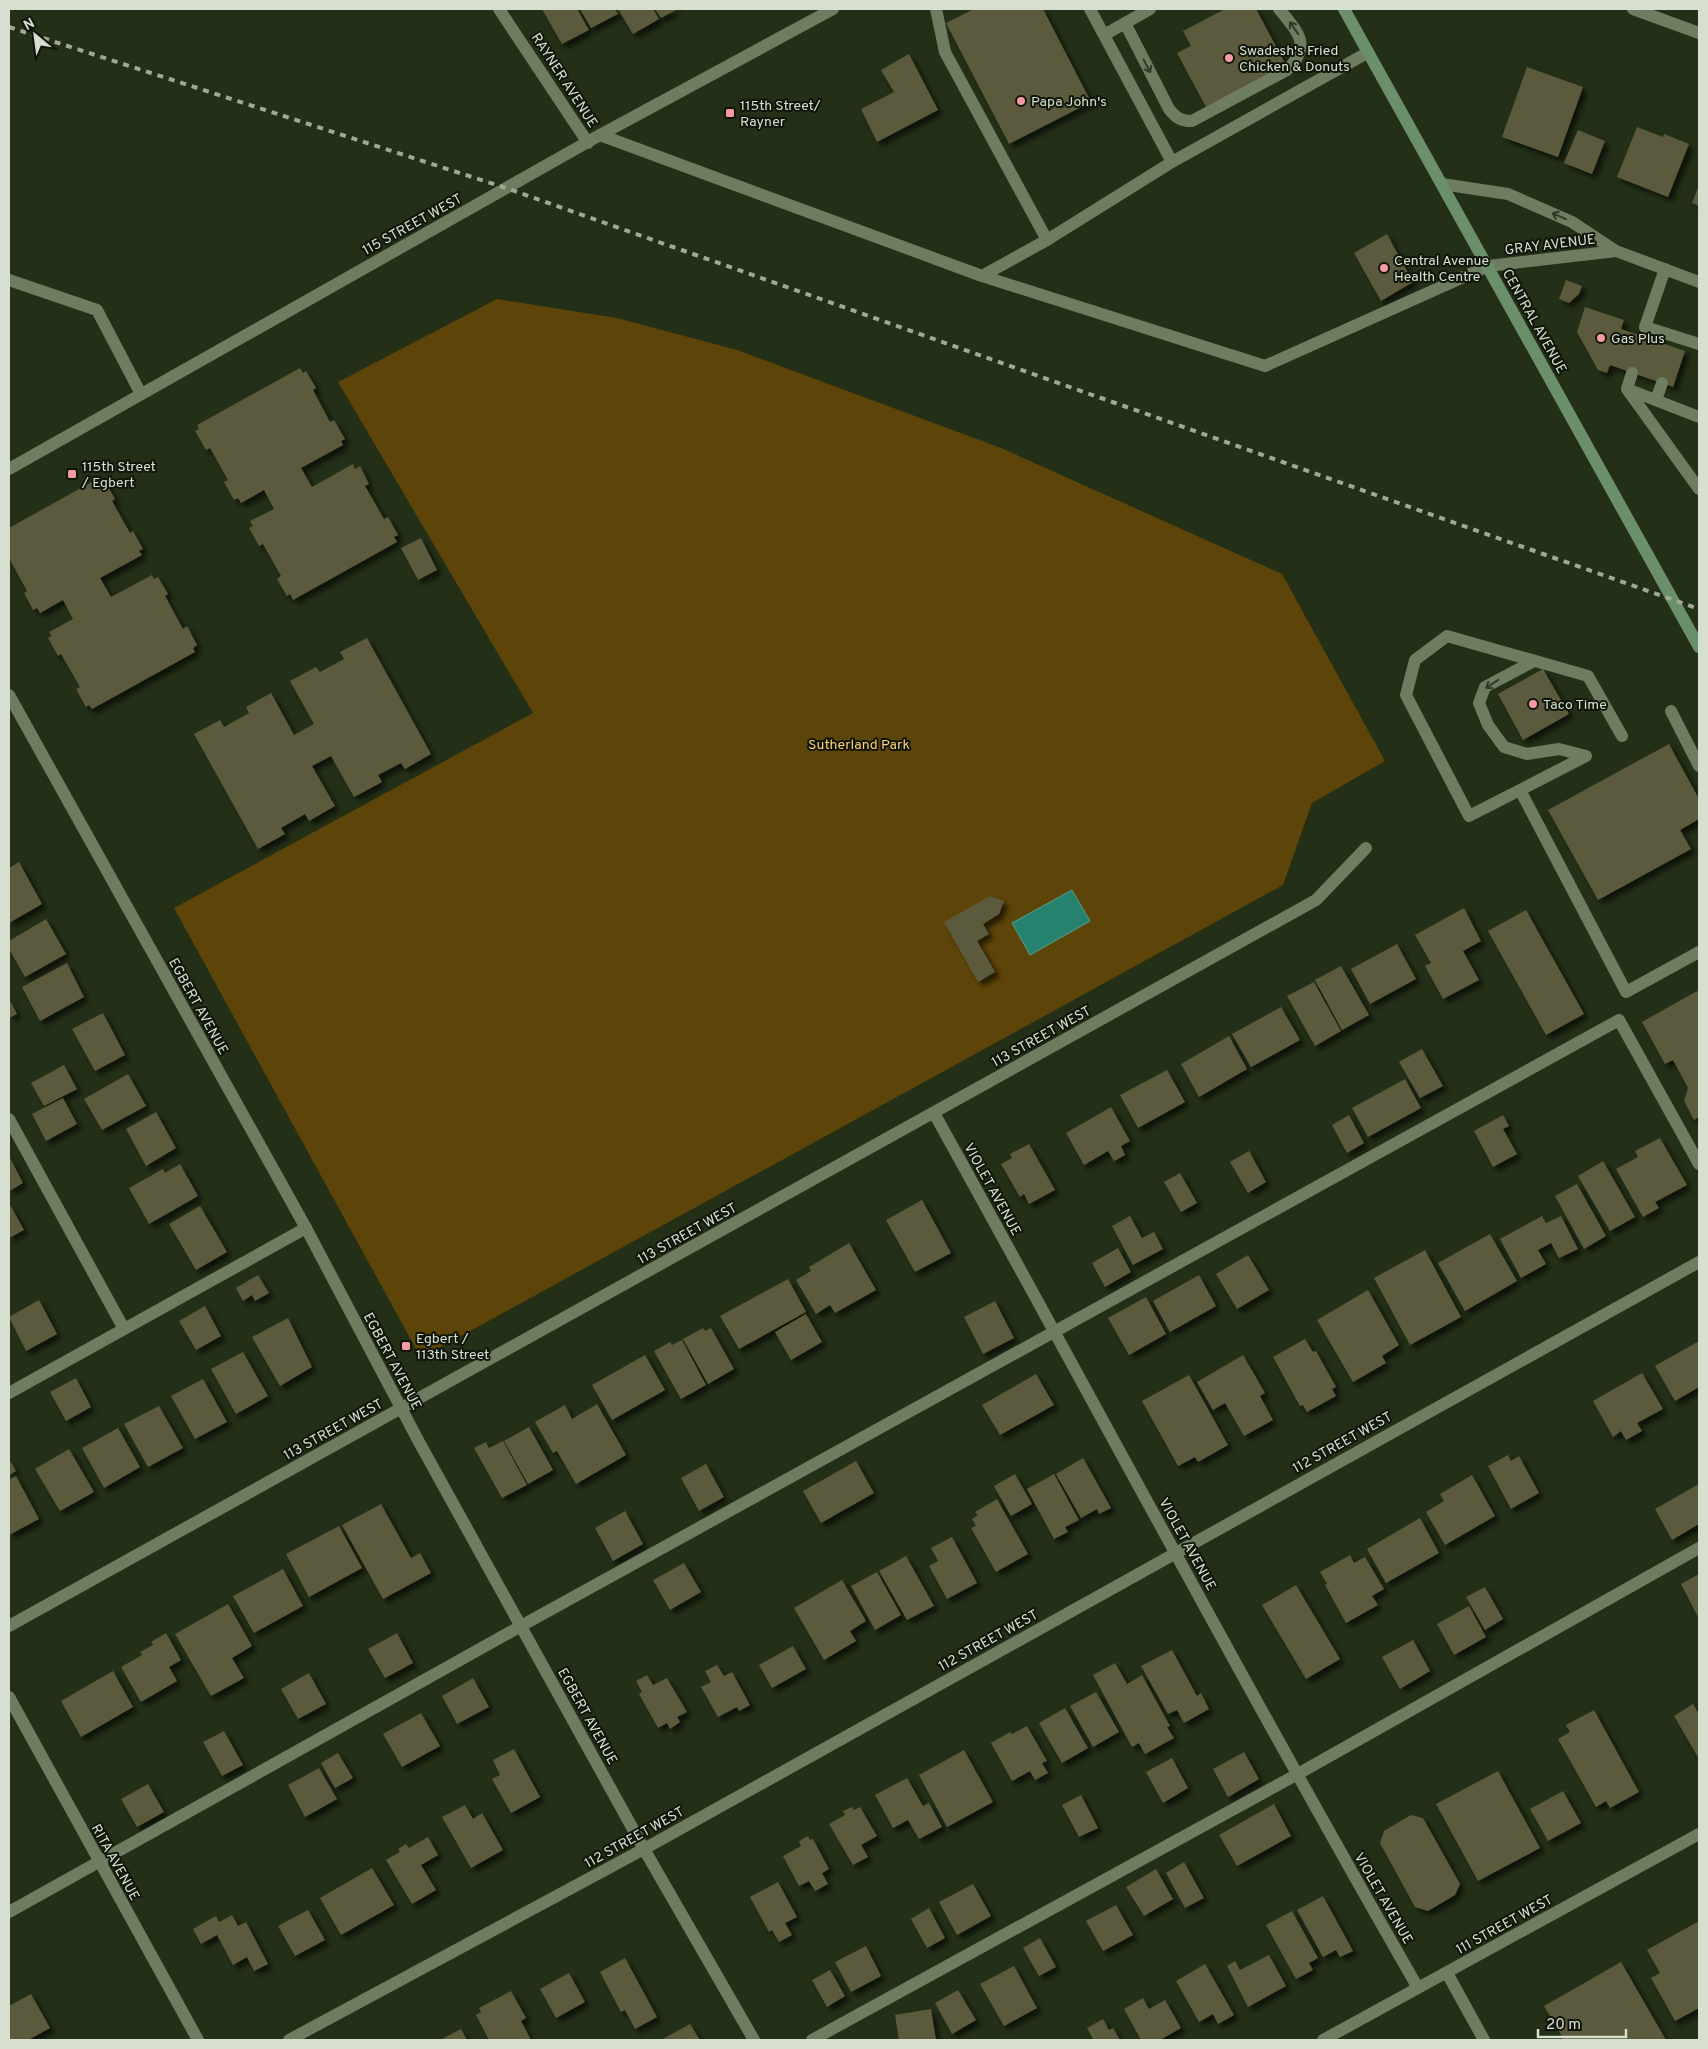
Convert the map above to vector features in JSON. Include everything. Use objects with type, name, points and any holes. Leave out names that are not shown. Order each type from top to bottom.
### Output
[{"type":"main road","name":"CENTRAL AVENUE","points":[[1344,9],[1699,648]]},
{"type":"street","name":"RAYNER AVENUE","points":[[500,9],[588,143]]},
{"type":"street","name":"115 STREET WEST","points":[[9,469],[600,136],[833,9]]},
{"type":"street","points":[[936,9],[945,52],[1047,240]]},
{"type":"street","points":[[1090,9],[1172,162]]},
{"type":"street","points":[[1104,35],[1150,9]]},
{"type":"street","points":[[1125,23],[1176,118],[1183,121],[1192,121],[1287,70],[1295,62],[1300,51],[1298,31],[1279,9]]},
{"type":"street","points":[[1632,9],[1698,30]]},
{"type":"street","points":[[982,276],[1047,240],[1172,162],[1367,53]]},
{"type":"street","name":"GRAY AVENUE","points":[[600,136],[982,276],[1265,366],[1488,266],[1616,251]]},
{"type":"street","name":"GRAY AVENUE","points":[[1442,184],[1508,194],[1572,222],[1616,251],[1699,282]]},
{"type":"street","points":[[1665,269],[1645,332],[1675,342],[1699,344]]},
{"type":"street","points":[[9,280],[97,310],[141,394]]},
{"type":"street","points":[[1627,389],[1632,373]]},
{"type":"street","points":[[1656,400],[1662,383]]},
{"type":"street","points":[[1627,389],[1699,417]]},
{"type":"street","points":[[1627,389],[1699,489]]},
{"type":"street","points":[[1534,661],[1485,687],[1479,703],[1488,725],[1504,747],[1527,754],[1559,749],[1586,756],[1469,816],[1406,695],[1415,660],[1447,636],[1588,676],[1622,736]]},
{"type":"street","name":"EGBERT AVENUE","points":[[9,695],[306,1228],[402,1409],[644,1849],[754,2040]]},
{"type":"street","points":[[1671,711],[1699,766]]},
{"type":"street","points":[[1520,790],[1626,992],[1699,952]]},
{"type":"street","name":"113 STREET WEST","points":[[9,1626],[102,1572],[402,1409],[1316,900],[1366,848]]},
{"type":"street","points":[[9,1912],[521,1626],[1619,1020],[1699,1164]]},
{"type":"street","name":"VIOLET AVENUE","points":[[934,1113],[1056,1332],[1296,1775],[1418,1988]]},
{"type":"street","points":[[9,1119],[124,1329]]},
{"type":"street","points":[[9,1393],[306,1228]]},
{"type":"street","name":"112 STREET WEST","points":[[289,2040],[644,1849],[1699,1262]]},
{"type":"street","points":[[812,2040],[1296,1775],[1699,1548]]},
{"type":"street","name":"RITA AVENUE","points":[[9,1697],[198,2040]]},
{"type":"street","name":"111 STREET WEST","points":[[1323,2040],[1699,1834]]},
{"type":"street","points":[[1447,1973],[1484,2040]]},
{"type":"green space","name":"Sutherland Park","points":[[497,299],[617,318],[737,350],[1001,448],[1282,574],[1385,761],[1312,803],[1283,885],[421,1358],[174,908],[533,713],[338,382]]},
{"type":"water","points":[[1072,890],[1090,921],[1030,955],[1012,923]]},
{"type":"building","points":[[542,9],[577,9],[589,30],[562,44]]},
{"type":"building","points":[[580,9],[615,9],[618,14],[591,28]]},
{"type":"building","points":[[618,9],[653,9],[659,19],[633,34]]},
{"type":"building","points":[[655,9],[678,9],[661,18]]},
{"type":"building","points":[[974,9],[1043,9],[1091,102],[1009,144],[946,23]]},
{"type":"building","points":[[1225,9],[1256,9],[1286,65],[1206,107],[1177,53],[1191,46],[1183,31]]},
{"type":"building","points":[[909,54],[938,110],[877,142],[861,109],[894,92],[881,70]]},
{"type":"building","points":[[1527,67],[1583,87],[1558,157],[1502,137]]},
{"type":"building","points":[[1637,127],[1663,137],[1664,134],[1689,144],[1668,197],[1617,177]]},
{"type":"building","points":[[1578,130],[1605,141],[1592,174],[1564,163]]},
{"type":"building","points":[[1699,185],[1699,206],[1692,203]]},
{"type":"building","name":"Central Avenue Health Centre","points":[[1387,234],[1413,282],[1381,301],[1354,253]]},
{"type":"building","points":[[1566,280],[1582,286],[1579,294],[1569,303],[1559,299]]},
{"type":"building","points":[[1585,307],[1624,320],[1621,329],[1685,351],[1673,387],[1610,365],[1607,373],[1598,370],[1577,332]]},
{"type":"building","points":[[300,368],[303,373],[306,371],[316,388],[313,390],[330,422],[334,420],[345,439],[341,441],[343,445],[301,468],[312,487],[353,464],[355,469],[360,466],[369,484],[365,486],[384,519],[388,517],[398,535],[394,537],[397,542],[293,600],[290,594],[287,596],[277,579],[281,576],[263,544],[259,546],[249,528],[253,526],[250,521],[274,509],[264,490],[241,503],[238,498],[234,500],[224,482],[228,480],[210,448],[206,450],[195,431],[199,429],[197,425]]},
{"type":"building","points":[[99,478],[102,483],[105,481],[115,499],[112,501],[130,533],[133,531],[143,549],[139,551],[142,555],[100,578],[111,597],[152,575],[154,579],[158,577],[168,594],[165,596],[183,629],[187,626],[197,645],[193,648],[195,652],[92,709],[89,705],[86,707],[76,689],[80,687],[61,654],[58,656],[48,638],[52,636],[49,632],[73,619],[63,600],[40,613],[37,608],[33,610],[24,593],[27,591],[9,558],[9,528]]},
{"type":"building","points":[[421,538],[437,570],[418,580],[401,548]]},
{"type":"building","points":[[367,638],[431,754],[405,769],[401,763],[378,775],[382,782],[354,797],[331,756],[312,766],[335,806],[309,821],[305,814],[281,828],[285,834],[258,849],[194,734],[220,720],[224,727],[249,713],[246,707],[271,693],[294,735],[314,724],[290,681],[316,667],[320,672],[344,659],[340,652]]},
{"type":"building","name":"Taco Time","points":[[1543,669],[1569,714],[1523,740],[1498,694]]},
{"type":"building","points":[[1669,744],[1699,799],[1699,819],[1680,830],[1691,849],[1598,900],[1548,810]]},
{"type":"building","points":[[19,862],[42,904],[9,923],[9,868]]},
{"type":"building","points":[[990,896],[1004,901],[999,914],[983,924],[989,934],[977,941],[995,972],[978,982],[944,922]]},
{"type":"building","points":[[1464,908],[1481,941],[1463,951],[1479,980],[1443,999],[1425,966],[1431,963],[1415,935]]},
{"type":"building","points":[[1526,910],[1584,1014],[1546,1035],[1488,931]]},
{"type":"building","points":[[46,919],[66,954],[25,977],[9,949],[9,941]]},
{"type":"building","points":[[1397,944],[1416,979],[1370,1004],[1351,969]]},
{"type":"building","points":[[67,963],[84,997],[40,1021],[22,987]]},
{"type":"building","points":[[1341,966],[1369,1015],[1342,1030],[1315,980]]},
{"type":"building","points":[[1314,982],[1341,1031],[1315,1046],[1287,996]]},
{"type":"building","points":[[1697,991],[1699,995],[1699,1117],[1694,1120],[1684,1101],[1688,1088],[1673,1060],[1665,1064],[1642,1022]]},
{"type":"building","points":[[9,999],[17,1014],[9,1018]]},
{"type":"building","points":[[1281,1007],[1300,1040],[1251,1067],[1232,1034]]},
{"type":"building","points":[[103,1013],[125,1055],[95,1071],[72,1029]]},
{"type":"building","points":[[1229,1036],[1247,1069],[1199,1097],[1181,1064]]},
{"type":"building","points":[[1422,1049],[1443,1086],[1420,1098],[1399,1062]]},
{"type":"building","points":[[64,1065],[77,1089],[44,1106],[31,1083]]},
{"type":"building","points":[[1167,1070],[1185,1102],[1138,1128],[1120,1095]]},
{"type":"building","points":[[128,1074],[146,1106],[102,1130],[84,1099]]},
{"type":"building","points":[[1405,1079],[1421,1108],[1368,1137],[1352,1108]]},
{"type":"building","points":[[63,1098],[77,1124],[46,1141],[32,1114]]},
{"type":"building","points":[[1111,1107],[1130,1141],[1121,1146],[1125,1155],[1114,1161],[1108,1151],[1084,1165],[1066,1133]]},
{"type":"building","points":[[156,1112],[176,1148],[146,1166],[126,1129]]},
{"type":"building","points":[[1349,1115],[1364,1143],[1347,1153],[1332,1125]]},
{"type":"building","points":[[1503,1115],[1509,1126],[1503,1129],[1517,1154],[1493,1167],[1474,1131]]},
{"type":"building","points":[[1660,1138],[1687,1185],[1655,1202],[1659,1208],[1643,1217],[1616,1169],[1638,1157],[1635,1151]]},
{"type":"building","points":[[1029,1144],[1055,1190],[1029,1204],[1024,1194],[1020,1197],[1001,1164],[1012,1158],[1010,1154]]},
{"type":"building","points":[[1249,1151],[1266,1182],[1248,1193],[1230,1162]]},
{"type":"building","points":[[9,1156],[23,1183],[9,1191]]},
{"type":"building","points":[[1603,1161],[1635,1217],[1610,1231],[1578,1176]]},
{"type":"building","points":[[180,1164],[198,1196],[149,1224],[129,1188],[163,1169],[165,1173]]},
{"type":"building","points":[[1180,1173],[1197,1203],[1181,1212],[1164,1182]]},
{"type":"building","points":[[1577,1184],[1606,1236],[1584,1249],[1555,1196]]},
{"type":"building","points":[[922,1200],[951,1253],[915,1272],[886,1220]]},
{"type":"building","points":[[9,1203],[24,1230],[9,1238]]},
{"type":"building","points":[[200,1206],[227,1252],[196,1270],[169,1224]]},
{"type":"building","points":[[1130,1216],[1142,1238],[1154,1232],[1163,1249],[1133,1265],[1112,1226]]},
{"type":"building","points":[[1542,1216],[1546,1223],[1561,1216],[1578,1249],[1559,1258],[1551,1243],[1538,1250],[1546,1264],[1521,1278],[1500,1239]]},
{"type":"building","points":[[1490,1234],[1517,1281],[1465,1311],[1438,1263]]},
{"type":"building","points":[[849,1243],[876,1290],[835,1313],[830,1305],[816,1314],[796,1280],[811,1271],[809,1267]]},
{"type":"building","points":[[1118,1248],[1131,1272],[1105,1287],[1092,1263]]},
{"type":"building","points":[[1425,1250],[1461,1317],[1410,1345],[1374,1278]]},
{"type":"building","points":[[1248,1255],[1269,1290],[1237,1309],[1216,1274]]},
{"type":"building","points":[[258,1275],[269,1293],[255,1301],[252,1295],[243,1301],[236,1288]]},
{"type":"building","points":[[1199,1275],[1216,1306],[1170,1332],[1153,1301]]},
{"type":"building","points":[[788,1279],[806,1312],[739,1349],[720,1316]]},
{"type":"building","points":[[1368,1290],[1399,1345],[1382,1356],[1386,1363],[1353,1382],[1317,1320]]},
{"type":"building","points":[[1146,1297],[1166,1334],[1129,1355],[1108,1318]]},
{"type":"building","points":[[39,1300],[57,1334],[26,1351],[9,1317]]},
{"type":"building","points":[[995,1301],[1014,1338],[983,1354],[964,1317]]},
{"type":"building","points":[[205,1306],[221,1336],[196,1350],[179,1321]]},
{"type":"building","points":[[806,1314],[822,1342],[791,1360],[775,1332]]},
{"type":"building","points":[[288,1318],[312,1367],[280,1386],[252,1337]]},
{"type":"building","points":[[703,1328],[705,1331],[711,1328],[734,1369],[708,1384],[683,1339]]},
{"type":"building","points":[[1305,1339],[1313,1352],[1316,1351],[1336,1387],[1332,1389],[1336,1396],[1307,1412],[1303,1405],[1300,1406],[1273,1357]]},
{"type":"building","points":[[682,1340],[706,1385],[681,1399],[654,1351],[670,1342],[672,1345]]},
{"type":"building","points":[[1699,1341],[1699,1387],[1675,1401],[1655,1366]]},
{"type":"building","points":[[243,1352],[268,1396],[236,1414],[211,1369]]},
{"type":"building","points":[[645,1355],[665,1390],[612,1420],[592,1385]]},
{"type":"building","points":[[1243,1355],[1265,1393],[1260,1396],[1273,1420],[1244,1436],[1225,1403],[1213,1410],[1197,1382]]},
{"type":"building","points":[[1642,1373],[1663,1409],[1637,1423],[1642,1431],[1626,1440],[1621,1431],[1613,1437],[1593,1401]]},
{"type":"building","points":[[1036,1374],[1054,1405],[1000,1435],[982,1405]]},
{"type":"building","points":[[1189,1375],[1228,1445],[1198,1462],[1195,1457],[1178,1466],[1142,1401]]},
{"type":"building","points":[[76,1378],[91,1407],[66,1421],[50,1392]]},
{"type":"building","points":[[203,1379],[227,1422],[195,1439],[171,1396]]},
{"type":"building","points":[[597,1404],[626,1455],[576,1484],[557,1451],[553,1453],[535,1422],[565,1405],[572,1419]]},
{"type":"building","points":[[159,1406],[183,1448],[148,1467],[124,1424]]},
{"type":"building","points":[[529,1427],[553,1470],[528,1484],[504,1441]]},
{"type":"building","points":[[118,1428],[140,1467],[104,1488],[82,1448]]},
{"type":"building","points":[[503,1441],[527,1485],[502,1498],[474,1448],[486,1442],[489,1448]]},
{"type":"building","points":[[69,1449],[94,1492],[60,1511],[35,1469]]},
{"type":"building","points":[[1508,1455],[1511,1461],[1519,1456],[1539,1493],[1511,1509],[1488,1466]]},
{"type":"building","points":[[1083,1458],[1111,1508],[1099,1514],[1097,1509],[1081,1518],[1056,1474]]},
{"type":"building","points":[[9,1459],[16,1471],[9,1475]]},
{"type":"building","points":[[856,1461],[874,1493],[821,1523],[803,1491]]},
{"type":"building","points":[[706,1464],[724,1497],[699,1511],[681,1478]]},
{"type":"building","points":[[1015,1474],[1032,1504],[1011,1516],[994,1486]]},
{"type":"building","points":[[1054,1474],[1079,1520],[1065,1527],[1068,1532],[1054,1539],[1027,1489]]},
{"type":"building","points":[[1472,1475],[1495,1516],[1445,1545],[1426,1512],[1444,1501],[1440,1494]]},
{"type":"building","points":[[16,1476],[39,1519],[9,1535],[9,1480]]},
{"type":"building","points":[[1699,1484],[1699,1524],[1672,1540],[1655,1509]]},
{"type":"building","points":[[997,1499],[1028,1554],[996,1572],[971,1528],[976,1526],[972,1519],[978,1515],[975,1512]]},
{"type":"building","points":[[381,1504],[411,1558],[420,1553],[431,1573],[383,1599],[342,1525]]},
{"type":"building","points":[[625,1511],[643,1544],[613,1561],[595,1528]]},
{"type":"building","points":[[1420,1518],[1439,1553],[1386,1583],[1367,1549]]},
{"type":"building","points":[[339,1526],[362,1568],[309,1597],[286,1554]]},
{"type":"building","points":[[952,1537],[977,1583],[947,1599],[929,1566],[938,1561],[931,1548]]},
{"type":"building","points":[[1350,1555],[1354,1563],[1365,1557],[1384,1589],[1372,1596],[1378,1605],[1346,1623],[1320,1572]]},
{"type":"building","points":[[906,1556],[934,1606],[907,1620],[879,1571]]},
{"type":"building","points":[[684,1563],[701,1592],[670,1610],[653,1580]]},
{"type":"building","points":[[283,1569],[303,1606],[254,1633],[233,1596]]},
{"type":"building","points":[[877,1572],[901,1615],[875,1630],[851,1586]]},
{"type":"building","points":[[1699,1574],[1699,1619],[1681,1584]]},
{"type":"building","points":[[842,1580],[866,1621],[850,1631],[856,1641],[824,1660],[794,1608]]},
{"type":"building","points":[[1296,1585],[1340,1659],[1306,1679],[1262,1605]]},
{"type":"building","points":[[1485,1587],[1503,1619],[1485,1630],[1466,1597]]},
{"type":"building","points":[[228,1604],[252,1646],[232,1658],[244,1678],[211,1696],[175,1634]]},
{"type":"building","points":[[1469,1606],[1486,1637],[1454,1655],[1437,1624]]},
{"type":"building","points":[[166,1633],[181,1660],[169,1667],[177,1681],[141,1702],[121,1667],[142,1655],[140,1652],[153,1645],[151,1642]]},
{"type":"building","points":[[397,1633],[413,1663],[385,1678],[368,1649]]},
{"type":"building","points":[[1413,1640],[1430,1671],[1400,1689],[1382,1657]]},
{"type":"building","points":[[793,1646],[806,1669],[772,1688],[759,1665]]},
{"type":"building","points":[[1172,1650],[1197,1696],[1201,1693],[1209,1709],[1184,1723],[1177,1710],[1168,1714],[1141,1666]]},
{"type":"building","points":[[1115,1663],[1127,1684],[1142,1675],[1170,1726],[1167,1727],[1174,1738],[1145,1754],[1139,1743],[1132,1747],[1093,1675]]},
{"type":"building","points":[[717,1665],[724,1676],[732,1672],[750,1705],[739,1711],[737,1707],[718,1717],[701,1687],[711,1682],[705,1671]]},
{"type":"building","points":[[113,1671],[133,1707],[81,1737],[61,1701]]},
{"type":"building","points":[[309,1673],[326,1704],[298,1719],[281,1689]]},
{"type":"building","points":[[647,1675],[653,1685],[667,1678],[687,1712],[677,1717],[680,1722],[670,1729],[667,1723],[658,1728],[639,1694],[642,1692],[636,1681]]},
{"type":"building","points":[[473,1678],[489,1707],[457,1724],[442,1696]]},
{"type":"building","points":[[1096,1692],[1119,1732],[1093,1747],[1070,1706]]},
{"type":"building","points":[[1693,1704],[1699,1714],[1699,1759],[1674,1716]]},
{"type":"building","points":[[1065,1708],[1088,1748],[1062,1763],[1039,1723]]},
{"type":"building","points":[[1594,1710],[1639,1792],[1610,1808],[1606,1801],[1596,1807],[1558,1739],[1570,1732],[1566,1725]]},
{"type":"building","points":[[421,1713],[440,1746],[402,1767],[383,1734]]},
{"type":"building","points":[[1027,1726],[1047,1761],[1042,1763],[1048,1773],[1035,1780],[1030,1771],[1012,1781],[991,1743],[1010,1732],[1012,1734]]},
{"type":"building","points":[[224,1731],[243,1765],[222,1776],[203,1742]]},
{"type":"building","points":[[514,1749],[540,1797],[511,1813],[492,1779],[500,1775],[493,1760]]},
{"type":"building","points":[[964,1750],[993,1802],[947,1827],[919,1775]]},
{"type":"building","points":[[1244,1752],[1259,1779],[1228,1797],[1213,1769]]},
{"type":"building","points":[[338,1753],[353,1778],[335,1788],[321,1763]]},
{"type":"building","points":[[1172,1758],[1188,1788],[1163,1803],[1146,1772]]},
{"type":"building","points":[[319,1768],[337,1799],[305,1817],[288,1785]]},
{"type":"building","points":[[1498,1771],[1540,1848],[1478,1881],[1436,1804]]},
{"type":"building","points":[[907,1778],[923,1806],[929,1803],[942,1827],[919,1839],[908,1820],[893,1828],[875,1795]]},
{"type":"building","points":[[148,1784],[164,1812],[137,1827],[121,1799]]},
{"type":"building","points":[[1563,1791],[1581,1823],[1548,1841],[1530,1809]]},
{"type":"building","points":[[1081,1795],[1098,1828],[1079,1837],[1062,1805]]},
{"type":"building","points":[[1274,1804],[1291,1836],[1237,1866],[1219,1835]]},
{"type":"building","points":[[465,1805],[473,1819],[482,1813],[503,1850],[471,1868],[442,1817]]},
{"type":"building","points":[[852,1807],[854,1810],[860,1807],[877,1836],[861,1845],[868,1857],[853,1865],[829,1824],[845,1815],[843,1811]]},
{"type":"building","points":[[1411,1815],[1423,1818],[1460,1884],[1455,1895],[1428,1911],[1415,1907],[1380,1843],[1384,1831]]},
{"type":"building","points":[[808,1836],[810,1840],[813,1839],[829,1869],[822,1873],[828,1884],[815,1891],[809,1881],[799,1886],[783,1856],[801,1846],[799,1841]]},
{"type":"building","points":[[428,1837],[438,1855],[421,1865],[436,1890],[412,1904],[386,1860],[400,1852],[398,1849],[406,1844],[409,1848]]},
{"type":"building","points":[[1184,1862],[1204,1898],[1185,1908],[1166,1873]]},
{"type":"building","points":[[372,1868],[394,1905],[341,1935],[320,1898]]},
{"type":"building","points":[[1156,1869],[1173,1899],[1144,1916],[1126,1887]]},
{"type":"building","points":[[778,1882],[797,1917],[785,1923],[792,1935],[779,1942],[772,1930],[769,1932],[750,1897]]},
{"type":"building","points":[[973,1884],[991,1916],[957,1935],[939,1902]]},
{"type":"building","points":[[1323,1896],[1353,1951],[1340,1957],[1336,1950],[1323,1957],[1297,1910]]},
{"type":"building","points":[[1116,1905],[1133,1935],[1103,1951],[1086,1921]]},
{"type":"building","points":[[929,1908],[945,1938],[927,1948],[911,1919]]},
{"type":"building","points":[[308,1910],[325,1940],[295,1956],[278,1926]]},
{"type":"building","points":[[1292,1911],[1318,1958],[1309,1963],[1313,1970],[1296,1979],[1266,1925]]},
{"type":"building","points":[[232,1915],[238,1926],[246,1922],[268,1964],[254,1971],[247,1957],[233,1965],[217,1935],[201,1944],[193,1929],[216,1916],[219,1922]]},
{"type":"building","points":[[1699,1921],[1699,2008],[1675,2021],[1651,1978],[1660,1973],[1647,1950]]},
{"type":"building","points":[[1040,1938],[1056,1967],[1039,1976],[1023,1948]]},
{"type":"building","points":[[866,1946],[881,1976],[851,1992],[835,1962]]},
{"type":"building","points":[[1269,1955],[1286,1986],[1248,2007],[1227,1966],[1235,1961],[1240,1970]]},
{"type":"building","points":[[625,1958],[657,2017],[635,2029],[625,2010],[621,2012],[600,1972]]},
{"type":"building","points":[[1621,1962],[1666,2040],[1564,2040],[1544,2006]]},
{"type":"building","points":[[1205,1964],[1234,2015],[1218,2024],[1213,2014],[1199,2022],[1176,1981]]},
{"type":"building","points":[[1014,1966],[1037,2008],[1004,2026],[980,1984]]},
{"type":"building","points":[[830,1970],[845,1996],[827,2007],[812,1980]]},
{"type":"building","points":[[569,1973],[585,2002],[556,2018],[540,1989]]},
{"type":"building","points":[[958,1990],[976,2020],[952,2034],[935,2003]]},
{"type":"building","points":[[511,1991],[526,2018],[521,2021],[531,2040],[489,2040],[476,2015],[481,2012],[479,2008]]},
{"type":"building","points":[[31,1994],[50,2028],[28,2040],[9,2040],[9,2006]]},
{"type":"building","points":[[1143,1998],[1149,2009],[1165,2000],[1181,2028],[1160,2040],[1141,2040],[1124,2009]]},
{"type":"building","points":[[931,2009],[936,2040],[899,2040],[895,2015]]},
{"type":"building","points":[[1103,2019],[1109,2030],[1113,2028],[1120,2040],[1090,2040],[1093,2039],[1087,2028]]},
{"type":"building","points":[[690,2024],[700,2040],[661,2040]]},
{"type":"building","points":[[461,2029],[467,2040],[440,2040]]},
{"type":"railway","points":[[9,27],[506,188],[1699,609]]},
{"type":"place","name":"Swadesh's Fried Chicken & Donuts","points":[[1229,58]]},
{"type":"place","name":"Papa John's","points":[[1021,101]]},
{"type":"place","name":"115th Street/ Rayner","points":[[730,113]]},
{"type":"place","name":"Central Avenue Health Centre","points":[[1384,268]]},
{"type":"place","name":"Gas Plus","points":[[1601,338]]},
{"type":"place","name":"115th Street / Egbert","points":[[72,474]]},
{"type":"place","name":"Taco Time","points":[[1533,704]]},
{"type":"place","name":"Egbert / 113th Street","points":[[406,1346]]}]
